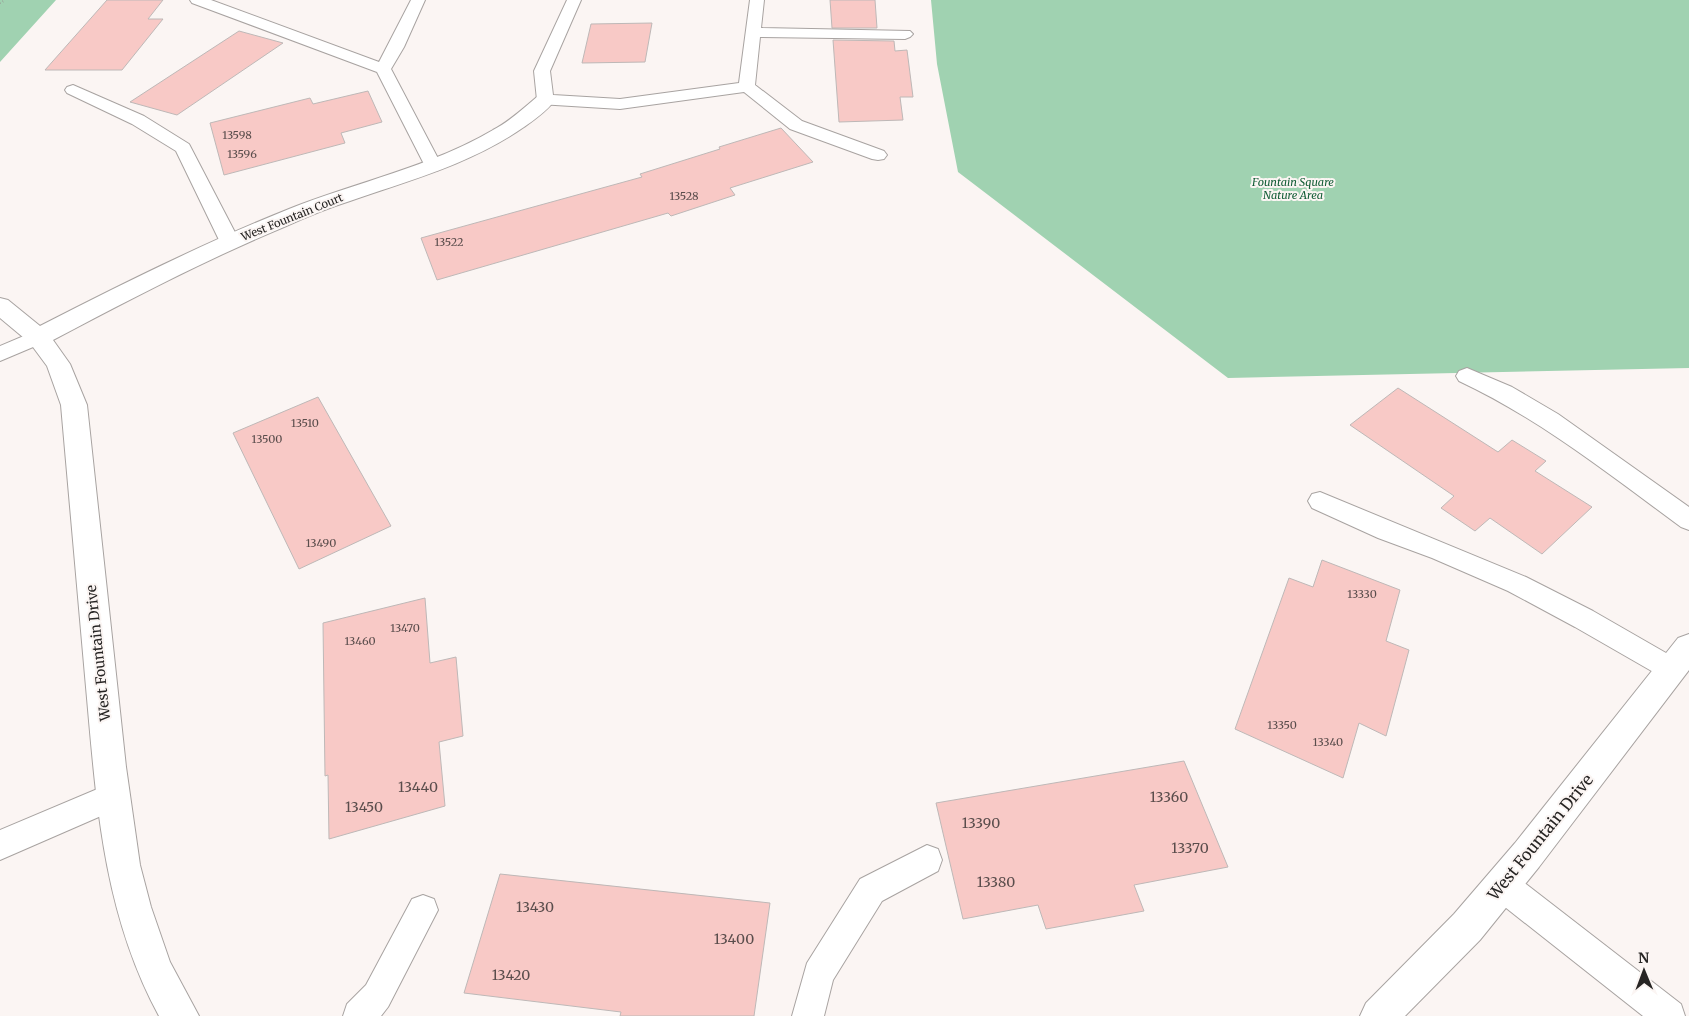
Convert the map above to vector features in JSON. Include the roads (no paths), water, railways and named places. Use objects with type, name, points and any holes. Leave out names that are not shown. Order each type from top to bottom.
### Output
[{"type":"street","name":"West Fountain Court","points":[[38,337],[186,262],[278,221],[349,194],[462,156],[499,137],[528,117],[545,100]]},
{"type":"street","name":"West Fountain Drive","points":[[0,306],[38,337],[58,364],[74,405],[114,796],[123,865],[132,907],[155,971],[180,1016]]},
{"type":"street","name":"West Fountain Drive","points":[[1379,1016],[1466,928],[1683,658]]},
{"type":"lane","points":[[197,0],[382,69],[433,166]]},
{"type":"lane","points":[[382,69],[396,48],[418,0]]},
{"type":"lane","points":[[574,0],[542,71],[545,100],[620,104],[747,87],[796,125],[878,155]]},
{"type":"lane","points":[[747,87],[757,0]]},
{"type":"lane","points":[[753,32],[905,34]]},
{"type":"lane","points":[[73,90],[138,120],[183,148],[230,242]]},
{"type":"lane","points":[[0,354],[38,337]]},
{"type":"lane","points":[[1467,376],[1504,393],[1550,420],[1689,520]]},
{"type":"lane","points":[[1320,501],[1387,531],[1441,551],[1518,584],[1584,619],[1683,658]]},
{"type":"lane","points":[[0,845],[114,796]]},
{"type":"lane","points":[[808,1016],[818,974],[871,890],[927,860]]},
{"type":"lane","points":[[1502,885],[1669,1016]]},
{"type":"lane","points":[[359,1016],[377,996],[423,910]]},
{"type":"park label","name":"Fountain Square Nature Area","points":[[1293,188]]}]
